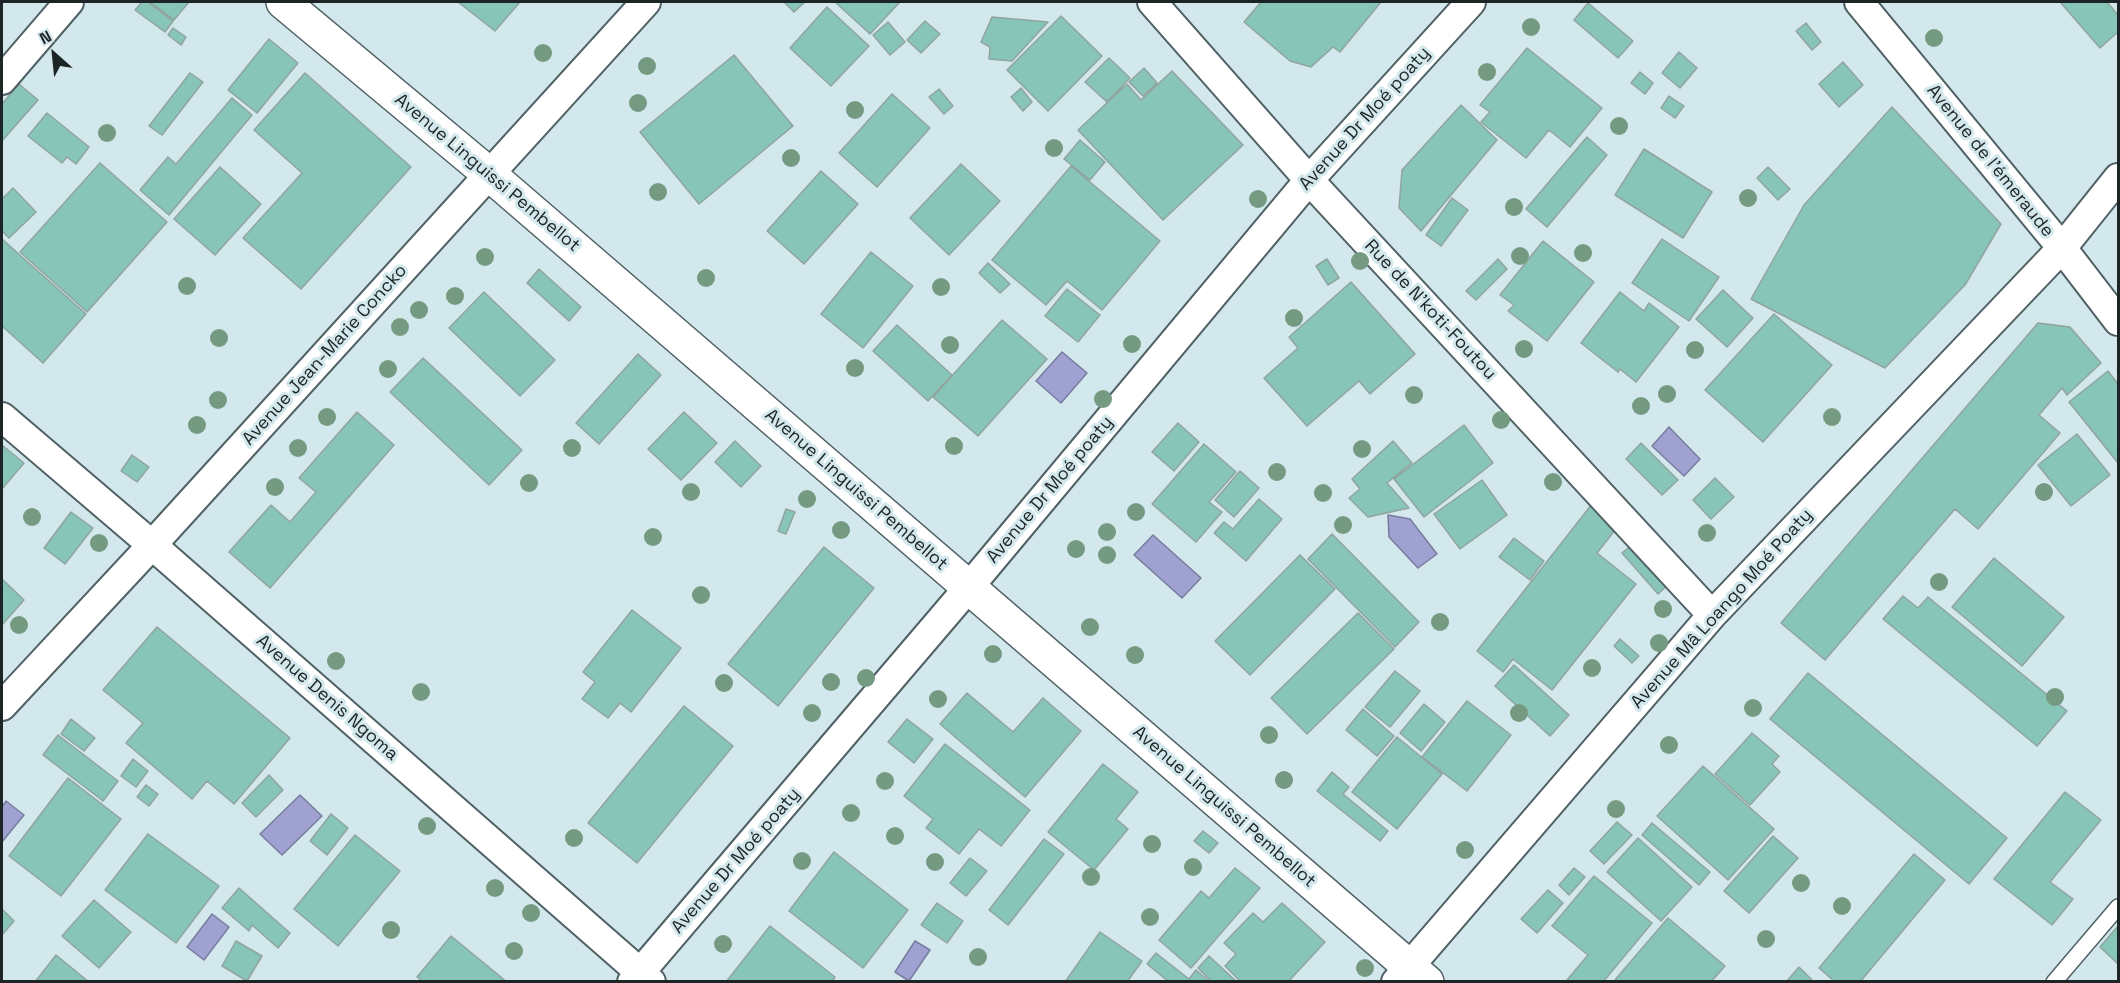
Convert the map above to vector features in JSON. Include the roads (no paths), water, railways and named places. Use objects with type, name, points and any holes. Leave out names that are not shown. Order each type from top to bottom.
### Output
[{"type":"street","points":[[2,80],[69,2]]},
{"type":"street","name":"Avenue Linguissi Pembellot","points":[[283,2],[489,174],[969,588],[1410,976]]},
{"type":"street","name":"Avenue Jean-Marie Concko","points":[[2,706],[152,545],[646,2]]},
{"type":"street","name":"Rue de N'koti-Foutou","points":[[1152,2],[1309,180],[1712,615]]},
{"type":"street","name":"Avenue Dr Moé poaty","points":[[641,978],[1309,180],[1472,2]]},
{"type":"street","name":"Avenue de l'émeraude","points":[[1860,2],[2062,248],[2118,321]]},
{"type":"street","name":"Avenue Mâ Loango Moé Poaty","points":[[1410,976],[1712,615],[2062,248],[2118,178]]},
{"type":"street","name":"Avenue Denis Ngoma","points":[[2,417],[152,545],[641,978]]},
{"type":"lane","points":[[2054,981],[2118,907]]},
{"type":"water","points":[[1062,352],[1087,373],[1061,403],[1036,381]]},
{"type":"water","points":[[1669,427],[1700,459],[1684,476],[1652,446]]},
{"type":"water","points":[[1388,515],[1410,519],[1437,554],[1418,568],[1389,537]]},
{"type":"water","points":[[1153,535],[1201,578],[1182,598],[1134,555]]},
{"type":"water","points":[[300,795],[322,816],[282,855],[260,834]]},
{"type":"water","points":[[6,801],[24,815],[2,842],[2,807]]},
{"type":"water","points":[[212,914],[229,927],[204,960],[187,947]]},
{"type":"water","points":[[915,941],[930,950],[909,981],[895,972]]}]
